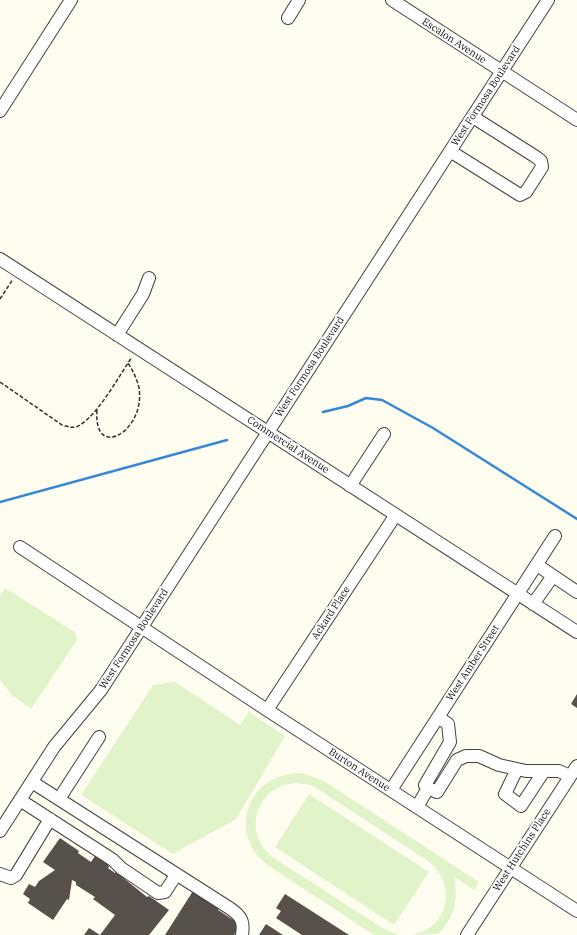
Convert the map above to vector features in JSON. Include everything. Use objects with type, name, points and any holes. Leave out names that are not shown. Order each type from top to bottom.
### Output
[{"type":"street","points":[[0,111],[71,0]]},
{"type":"street","points":[[288,18],[299,0]]},
{"type":"street","name":"Escalon Avenue","points":[[392,0],[577,120]]},
{"type":"street","name":"West Formosa Boulevard","points":[[0,831],[58,742],[102,690],[548,0]]},
{"type":"street","points":[[450,151],[520,195],[526,192],[542,167],[541,161],[472,117]]},
{"type":"street","name":"Commercial Avenue","points":[[0,259],[138,349],[268,431],[395,516],[518,595],[576,630]]},
{"type":"street","points":[[117,335],[143,294],[149,278]]},
{"type":"street","points":[[350,486],[384,434]]},
{"type":"street","name":"Ackard Place","points":[[267,710],[395,516]]},
{"type":"street","name":"West Amber Street","points":[[391,790],[555,536]]},
{"type":"street","name":"Burton Avenue","points":[[20,547],[267,710],[577,911]]},
{"type":"street","points":[[537,565],[577,592]]},
{"type":"street","points":[[533,604],[552,576]]},
{"type":"street","points":[[438,717],[448,724],[450,742],[425,785],[428,788],[437,792],[457,760],[466,756],[479,756],[499,765],[526,772],[559,771],[570,776]]},
{"type":"street","points":[[59,799],[99,736]]},
{"type":"street","points":[[450,742],[461,748],[466,756]]},
{"type":"street","name":"West Hutchins Place","points":[[468,935],[577,766]]},
{"type":"street","points":[[517,769],[504,794],[521,806],[544,772]]},
{"type":"street","points":[[32,782],[240,915],[244,923],[242,935]]},
{"type":"street","points":[[417,807],[428,788]]},
{"type":"street","points":[[20,800],[113,860],[121,868],[158,893],[165,892],[176,875]]},
{"type":"street","points":[[0,874],[11,878],[16,875],[50,819]]},
{"type":"path","points":[[0,299],[18,271]]},
{"type":"path","points":[[0,382],[62,425],[72,428],[80,425],[97,408],[138,349]]},
{"type":"path","points":[[97,408],[97,428],[101,433],[108,437],[126,432],[134,420],[140,400],[136,377],[128,363]]},
{"type":"green space","points":[[5,588],[75,632],[77,640],[31,709],[12,695],[0,680],[0,597]]},
{"type":"green space","points":[[175,682],[240,725],[249,712],[285,736],[236,819],[173,854],[81,795],[153,685]]},
{"type":"green space","points":[[302,773],[324,781],[479,882],[474,890],[454,877],[456,893],[454,908],[448,922],[438,934],[411,935],[424,931],[434,924],[441,915],[445,904],[446,892],[443,881],[437,870],[428,861],[313,786],[296,783],[281,786],[269,794],[261,804],[256,817],[257,831],[262,845],[274,858],[384,929],[399,935],[374,935],[269,866],[256,852],[248,837],[246,822],[249,807],[256,793],[268,782],[283,775]]},
{"type":"green space","points":[[309,794],[429,872],[394,925],[275,847]]},
{"type":"building","points":[[577,694],[577,708],[571,704]]},
{"type":"building","points":[[60,838],[79,851],[78,853],[91,862],[95,856],[99,857],[105,861],[109,867],[108,868],[115,873],[116,872],[147,897],[149,896],[169,910],[149,935],[100,935],[115,915],[93,899],[95,897],[76,885],[76,882],[72,880],[69,900],[67,899],[53,920],[28,903],[30,899],[23,894],[29,884],[35,887],[39,881],[55,870],[43,862]]},
{"type":"building","points":[[193,891],[241,925],[234,935],[165,935]]},
{"type":"building","points":[[285,894],[349,935],[302,935],[276,918],[281,911],[276,908]]},
{"type":"building","points":[[266,924],[283,935],[259,935]]},
{"type":"building","points":[[89,928],[100,935],[84,935]]},
{"type":"waterway","points":[[323,412],[348,406],[366,398],[382,400],[433,428],[577,519]]},
{"type":"waterway","points":[[0,502],[227,440]]}]
